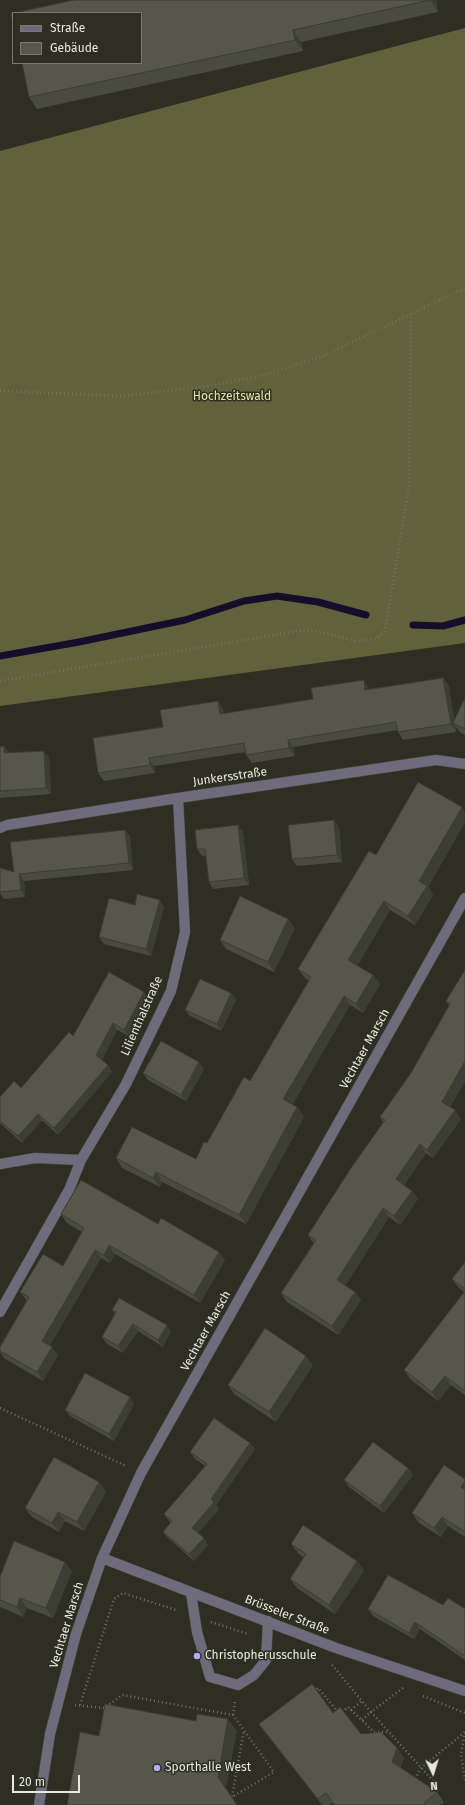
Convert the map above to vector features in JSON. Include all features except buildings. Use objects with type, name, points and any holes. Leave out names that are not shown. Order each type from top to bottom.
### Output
[{"type":"street","name":"Junkersstraße","points":[[0,828],[7,825],[178,798],[436,760],[465,764]]},
{"type":"street","name":"Lilienthalstraße","points":[[0,1312],[69,1190],[80,1160],[126,1084],[171,991],[186,932],[178,798]]},
{"type":"street","name":"Vechtaer Marsch","points":[[39,1805],[50,1734],[76,1634],[102,1558],[141,1473],[465,898]]},
{"type":"street","points":[[0,1164],[35,1158],[80,1160]]},
{"type":"street","name":"Brüsseler Straße","points":[[102,1558],[336,1648],[465,1691]]},
{"type":"street","points":[[191,1593],[197,1632],[210,1677],[238,1685],[254,1675],[266,1660],[268,1621]]},
{"type":"path","points":[[0,391],[123,396],[210,386],[265,375],[323,356],[465,288]]},
{"type":"path","points":[[0,681],[304,630],[320,632],[355,641],[375,639],[384,632],[409,486],[411,314]]},
{"type":"path","points":[[0,1408],[141,1473]]},
{"type":"path","points":[[80,1705],[114,1599],[123,1593],[267,1640]]},
{"type":"path","points":[[325,1662],[339,1667]]},
{"type":"path","points":[[332,1665],[371,1712],[434,1782]]},
{"type":"path","points":[[396,1686],[410,1691]]},
{"type":"path","points":[[312,1693],[318,1688],[339,1714],[348,1706],[374,1732],[389,1732]]},
{"type":"path","points":[[362,1720],[402,1688]]},
{"type":"path","points":[[416,1694],[465,1713]]},
{"type":"path","points":[[58,1703],[105,1708],[122,1695],[233,1715],[244,1730],[274,1772],[232,1797],[244,1730]]},
{"type":"path","points":[[351,1710],[362,1701]]},
{"type":"path","points":[[414,1782],[421,1768],[465,1732]]},
{"type":"path","points":[[465,1732],[461,1754],[465,1780]]},
{"type":"green space","name":"Hochzeitswald","points":[[465,28],[465,643],[0,706],[0,151]]},
{"type":"waterway","points":[[0,656],[79,642],[185,620],[244,601],[277,596],[318,602],[366,615]]},
{"type":"waterway","points":[[413,625],[443,626],[465,620]]},
{"type":"place","name":"Christopherusschule","points":[[197,1656]]},
{"type":"place","name":"Sporthalle West","points":[[157,1768]]}]
